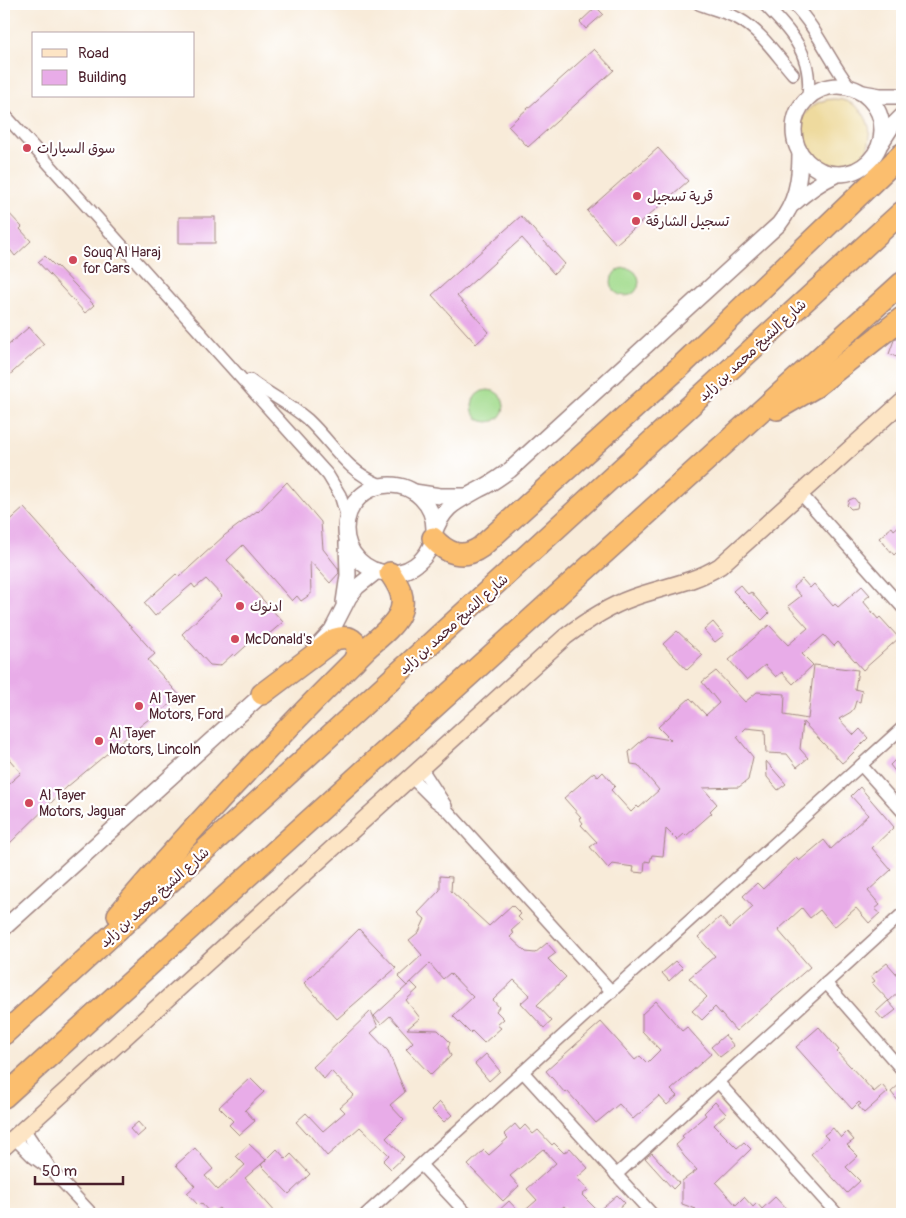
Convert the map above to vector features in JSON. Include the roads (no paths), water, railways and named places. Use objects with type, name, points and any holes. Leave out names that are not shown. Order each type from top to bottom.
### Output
[{"type":"highway","points":[[434,536],[440,546],[453,553],[468,554],[481,547],[682,364],[902,154]]},
{"type":"highway","name":"شارع الشيخ محمد بن زايد","points":[[4,1034],[902,212]]},
{"type":"highway","points":[[4,1097],[902,283]]},
{"type":"highway","points":[[754,419],[786,405],[815,386],[902,318]]},
{"type":"highway","points":[[67,976],[151,875],[231,787],[354,661],[395,622],[400,614],[402,595],[399,586],[384,572]]},
{"type":"highway","points":[[262,694],[335,639],[343,636],[351,639],[357,645],[358,653],[354,661]]},
{"type":"main road","points":[[14,1138],[577,627],[618,603],[692,581],[711,572],[728,560],[902,402]]},
{"type":"street","points":[[700,4],[733,16],[747,24],[793,74]]},
{"type":"street","points":[[793,4],[815,31],[838,71],[856,90],[873,103],[880,116],[882,130],[880,144]]},
{"type":"street","points":[[768,7],[798,42],[803,52],[809,73],[808,96]]},
{"type":"street","points":[[792,205],[800,171],[800,154],[794,139],[793,123],[798,108],[808,96],[821,88],[835,85],[880,96],[902,96]]},
{"type":"street","points":[[4,114],[328,475],[340,495],[346,518]]},
{"type":"street","points":[[800,154],[822,172],[837,174],[851,172],[864,166],[874,157],[892,126],[902,116]]},
{"type":"street","points":[[347,541],[358,560],[367,566],[384,572],[402,571],[413,567],[426,554],[439,521],[446,510],[510,470],[771,232],[805,192],[837,174]]},
{"type":"street","points":[[227,362],[308,420],[350,467],[359,474],[381,485]]},
{"type":"street","points":[[343,608],[348,575],[346,518],[351,506],[359,496],[369,489],[381,485],[404,486],[423,499],[430,510],[434,521],[434,536]]},
{"type":"street","points":[[414,492],[440,496],[467,496]]},
{"type":"street","points":[[800,494],[902,607]]},
{"type":"street","points":[[4,928],[332,630],[343,608],[357,587],[384,572]]},
{"type":"street","points":[[366,1214],[902,728]]},
{"type":"street","points":[[861,766],[902,811]]},
{"type":"street","points":[[417,773],[435,800],[448,810],[612,992]]},
{"type":"street","points":[[616,1175],[902,914]]},
{"type":"street","points":[[826,983],[902,1070]]},
{"type":"street","points":[[523,1072],[652,1214]]},
{"type":"street","points":[[718,1082],[837,1214]]},
{"type":"street","points":[[14,1138],[51,1170],[92,1214]]},
{"type":"street","points":[[421,1165],[466,1214]]},
{"type":"place","name":"سوق السيارات","points":[[27,148]]},
{"type":"place","name":"قرية تسجيل","points":[[637,196]]},
{"type":"place","name":"تسجيل الشارقة","points":[[636,221]]},
{"type":"place","name":"Souq Al Haraj for Cars","points":[[73,260]]},
{"type":"place","name":"ادنوك","points":[[240,606]]},
{"type":"place","name":"McDonald's","points":[[235,639]]},
{"type":"place","name":"Al Tayer Motors, Ford","points":[[139,706]]},
{"type":"place","name":"Al Tayer Motors, Lincoln","points":[[99,741]]},
{"type":"place","name":"Al Tayer Motors, Jaguar","points":[[29,803]]}]
